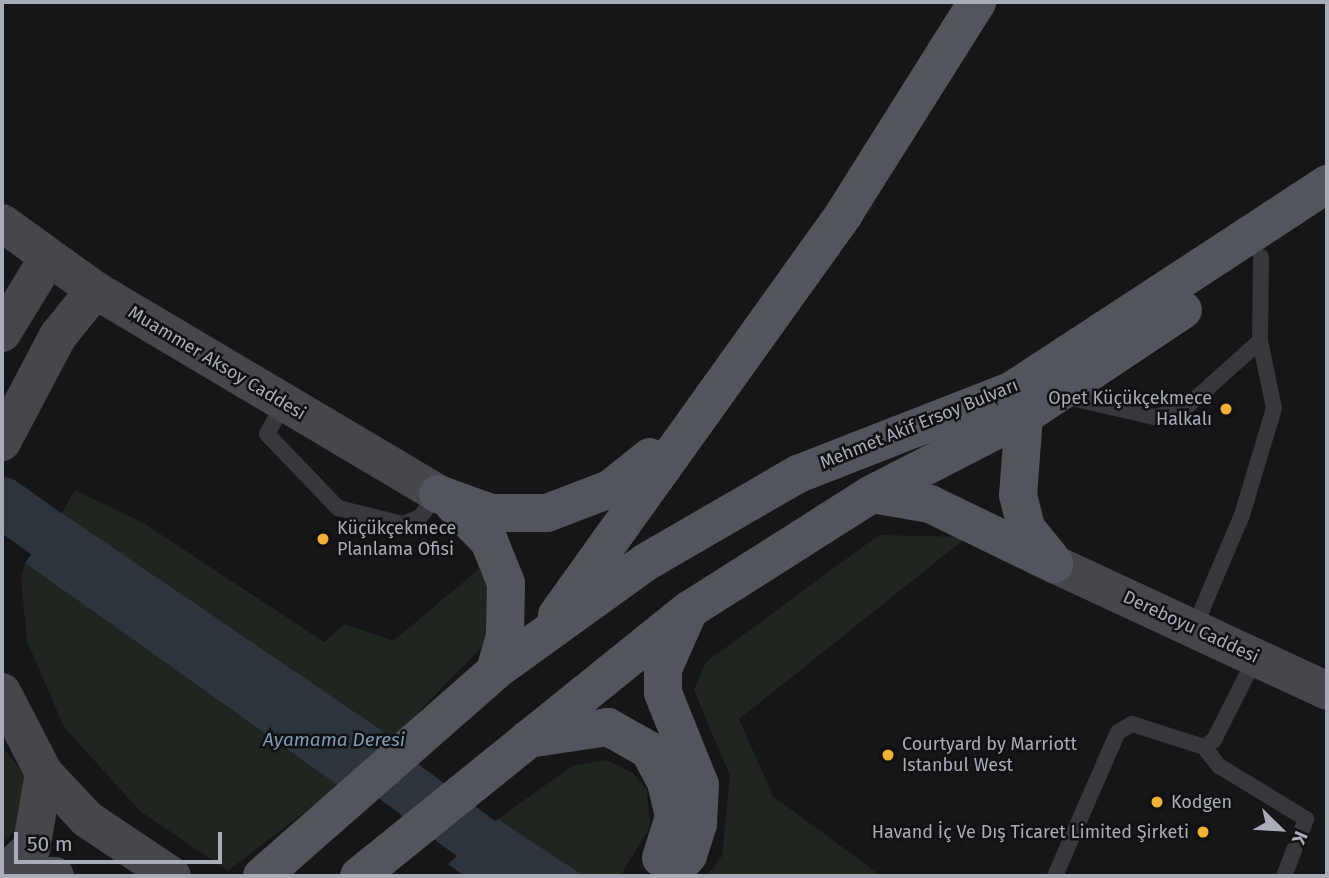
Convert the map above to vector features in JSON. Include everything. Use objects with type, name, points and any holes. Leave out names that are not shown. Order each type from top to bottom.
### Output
[{"type":"main road","name":"Mehmet Akif Ersoy Bulvarı","points":[[543,635],[683,430],[845,212],[977,2]]},
{"type":"main road","name":"Mehmet Akif Ersoy Bulvarı","points":[[262,876],[495,671],[646,562],[798,474],[1011,391],[1327,184]]},
{"type":"main road","points":[[359,876],[520,741],[689,610],[872,494],[1024,416],[1261,257],[1327,216]]},
{"type":"main road","name":"Muammer Aksoy Caddesi","points":[[2,223],[95,290],[438,494]]},
{"type":"main road","points":[[2,333],[48,258]]},
{"type":"main road","points":[[2,441],[58,336],[95,290]]},
{"type":"main road","points":[[1024,416],[1018,495],[1026,528],[1054,564]]},
{"type":"main road","points":[[438,494],[491,513],[565,509],[610,489],[683,430]]},
{"type":"main road","points":[[438,494],[475,524],[499,562],[509,604],[495,671]]},
{"type":"main road","points":[[872,494],[930,504],[1054,564]]},
{"type":"main road","name":"Dereboyu Caddesi","points":[[1054,564],[1327,691]]},
{"type":"main road","points":[[664,869],[688,855],[698,824],[700,785],[663,693],[663,669],[689,610]]},
{"type":"main road","points":[[2,692],[12,736],[44,773],[87,819],[172,876]]},
{"type":"main road","points":[[520,741],[608,727],[649,750],[666,782],[674,817],[664,869]]},
{"type":"main road","points":[[2,875],[32,849],[44,773]]},
{"type":"main road","points":[[43,876],[55,876]]},
{"type":"lane","points":[[1194,628],[1266,445],[1273,408],[1260,341],[1261,257]]},
{"type":"lane","points":[[1058,394],[1154,417],[1183,410],[1260,341]]},
{"type":"lane","points":[[284,404],[267,434],[338,508],[403,524],[420,517],[438,494]]},
{"type":"lane","points":[[1204,747],[1214,740],[1256,657]]},
{"type":"lane","points":[[1055,876],[1118,732],[1132,724],[1204,747],[1219,766],[1306,819],[1284,876]]},
{"type":"shaded area","points":[[75,490],[145,524],[324,642],[345,624],[393,641],[485,564],[493,595],[486,643],[393,738],[62,513]]},
{"type":"shaded area","points":[[879,535],[967,537],[739,719],[773,796],[881,876],[707,876],[722,856],[730,776],[694,690],[706,662]]},
{"type":"shaded area","points":[[25,563],[339,786],[228,871],[140,811],[64,727],[27,641],[21,579]]},
{"type":"shaded area","points":[[2,747],[28,778],[22,825],[2,843]]},
{"type":"shaded area","points":[[607,760],[633,773],[647,790],[650,827],[620,876],[584,876],[498,819],[572,766]]},
{"type":"water","name":"Ayamama Deresi","points":[[62,513],[393,738],[339,786],[25,563]]},
{"type":"water","points":[[498,819],[584,876],[464,876],[448,864]]},
{"type":"waterway","name":"Ayamama Deresi","points":[[2,502],[103,574]]},
{"type":"waterway","name":"Ayamama Deresi","points":[[343,740],[527,876]]},
{"type":"place","name":"Opet Küçükçekmece Halkalı","points":[[1226,409]]},
{"type":"place","name":"Küçükçekmece Planlama Ofisi","points":[[323,539]]},
{"type":"place","name":"Courtyard by Marriott Istanbul West","points":[[888,755]]},
{"type":"place","name":"Kodgen","points":[[1157,802]]},
{"type":"place","name":"Havand İç Ve Dış Ticaret Limited Şirketi","points":[[1203,832]]}]
